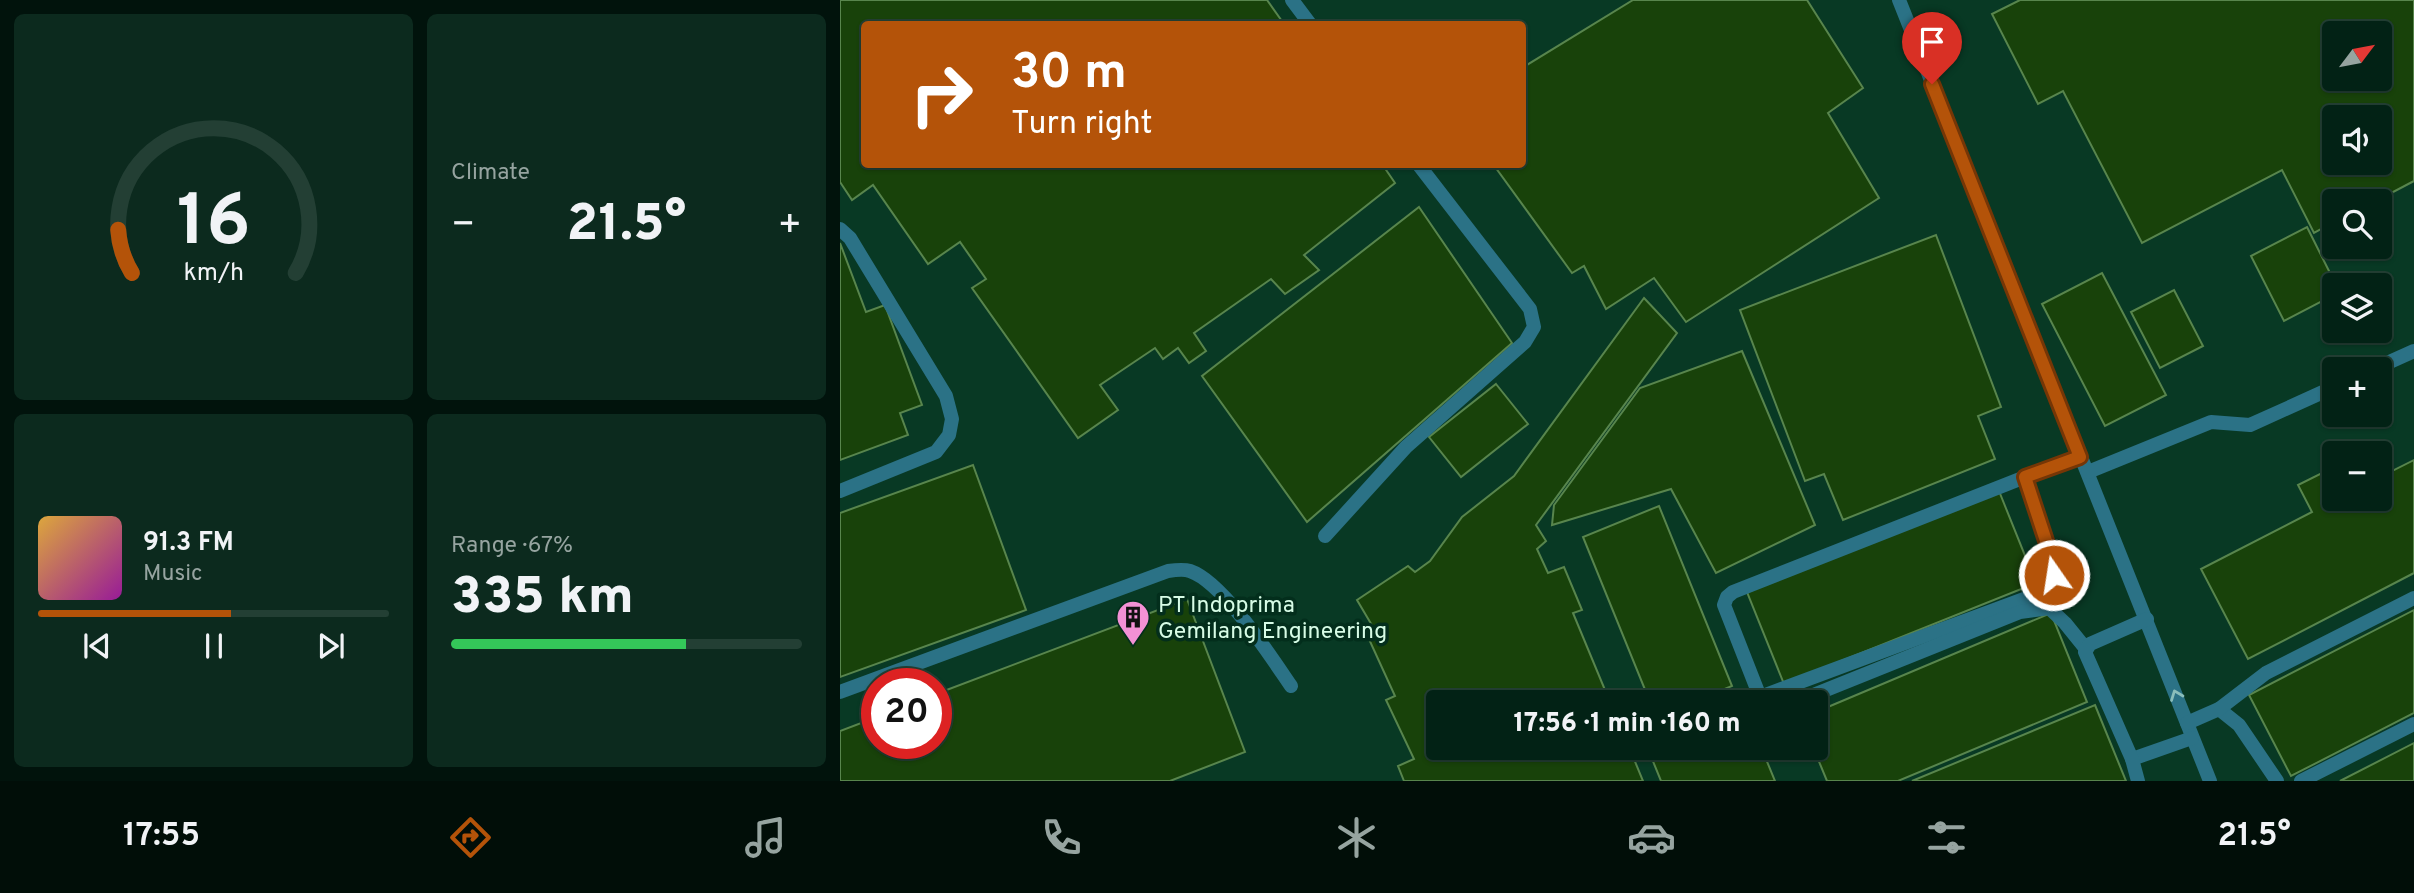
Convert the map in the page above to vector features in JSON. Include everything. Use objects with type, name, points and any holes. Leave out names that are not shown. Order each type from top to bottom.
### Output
[{"type":"lane","points":[[1292,0],[1308,21]]},
{"type":"lane","points":[[1899,0],[2210,781]]},
{"type":"lane","points":[[1325,536],[1406,447],[1525,342],[1534,327],[1530,309],[1421,168]]},
{"type":"lane","points":[[840,229],[850,238],[946,396],[952,419],[949,435],[936,452],[840,491]]},
{"type":"lane","points":[[2392,361],[2414,351]]},
{"type":"lane","points":[[2088,472],[2211,422],[2250,425],[2322,392]]},
{"type":"lane","points":[[2025,477],[2054,565],[2051,581],[2037,594],[1760,697],[1724,605],[1733,592],[2025,477],[2080,457]]},
{"type":"lane","points":[[840,691],[1168,570],[1188,570],[1208,579],[1259,638],[1291,686]]},
{"type":"lane","points":[[2187,723],[2219,709],[2266,673],[2414,598]]},
{"type":"lane","points":[[1826,690],[2020,612],[2049,608],[2086,649]]},
{"type":"lane","points":[[2138,781],[2132,759],[2085,655],[2090,644],[2147,619]]},
{"type":"lane","points":[[2219,709],[2239,725],[2277,781]]},
{"type":"lane","points":[[2301,781],[2414,724]]},
{"type":"lane","points":[[2132,759],[2192,738]]},
{"type":"shaded area","points":[[840,0],[2414,0],[2414,781],[840,781]]},
{"type":"building","points":[[840,0],[1267,0],[1282,21],[861,21],[861,168],[1385,168],[1395,183],[1304,255],[1319,270],[1285,294],[1271,279],[1194,333],[1206,351],[1189,363],[1178,348],[1163,359],[1155,348],[1100,385],[1118,410],[1078,438],[972,288],[986,279],[960,242],[928,264],[873,185],[852,200],[840,182]]},
{"type":"building","points":[[1633,0],[1807,0],[1863,88],[1828,113],[1879,198],[1686,322],[1654,278],[1606,309],[1584,266],[1572,273],[1496,168],[1526,168],[1526,66]]},
{"type":"building","points":[[2020,0],[2414,0],[2414,181],[2392,193],[2392,189],[2322,189],[2322,229],[2314,233],[2282,170],[2142,243],[2063,91],[2038,104],[1992,14]]},
{"type":"building","points":[[1419,207],[1512,343],[1307,522],[1202,376]]},
{"type":"building","points":[[2307,227],[2330,273],[2322,273],[2322,301],[2284,321],[2251,256]]},
{"type":"building","points":[[1936,235],[2001,407],[1978,416],[1995,459],[1843,520],[1824,474],[1805,481],[1740,310]]},
{"type":"building","points":[[840,243],[866,312],[885,305],[922,405],[900,413],[908,435],[840,460]]},
{"type":"building","points":[[2102,273],[2166,395],[2105,426],[2042,304]]},
{"type":"building","points":[[2174,290],[2203,346],[2160,368],[2131,312]]},
{"type":"building","points":[[1644,298],[1677,333],[1536,525],[1546,541],[1537,549],[1548,573],[1564,567],[1582,610],[1573,613],[1605,690],[1426,690],[1426,760],[1634,760],[1643,781],[1404,781],[1398,766],[1414,759],[1386,700],[1395,696],[1368,637],[1373,627],[1357,600],[1408,566],[1415,572],[1430,561],[1462,517],[1514,476]]},
{"type":"building","points":[[1742,351],[1815,525],[1716,573],[1671,489],[1552,525],[1554,505],[1640,388]]},
{"type":"building","points":[[1496,384],[1528,424],[1461,477],[1429,437]]},
{"type":"building","points":[[2414,460],[2414,573],[2248,659],[2201,569],[2312,512],[2298,485],[2322,473],[2322,511],[2392,511],[2392,471]]},
{"type":"building","points":[[973,465],[1026,610],[840,677],[840,513]]},
{"type":"building","points":[[1999,491],[2036,583],[1784,684],[1747,592]]},
{"type":"building","points":[[1659,506],[1732,686],[1722,690],[1645,690],[1583,537]]},
{"type":"building","name":"PT Indoprima Gemilang Engineering","points":[[1187,599],[1245,752],[1170,781],[840,781],[840,731],[861,723],[861,759],[952,759],[952,688]]},
{"type":"building","points":[[2414,610],[2414,713],[2291,776],[2249,695]]},
{"type":"building","points":[[2051,613],[2087,702],[1898,781],[1827,781],[1818,760],[1828,760],[1828,707]]},
{"type":"building","points":[[2095,705],[2126,781],[1912,781]]},
{"type":"building","points":[[2414,743],[2414,781],[2340,781]]},
{"type":"building","points":[[1652,760],[1766,760],[1775,781],[1661,781]]},
{"type":"place","name":"PT Indoprima Gemilang Engineering","points":[[1133,647]]},
{"type":"route","points":[[1932,84],[2080,457],[2025,477],[2054,565],[2054,575]]}]
